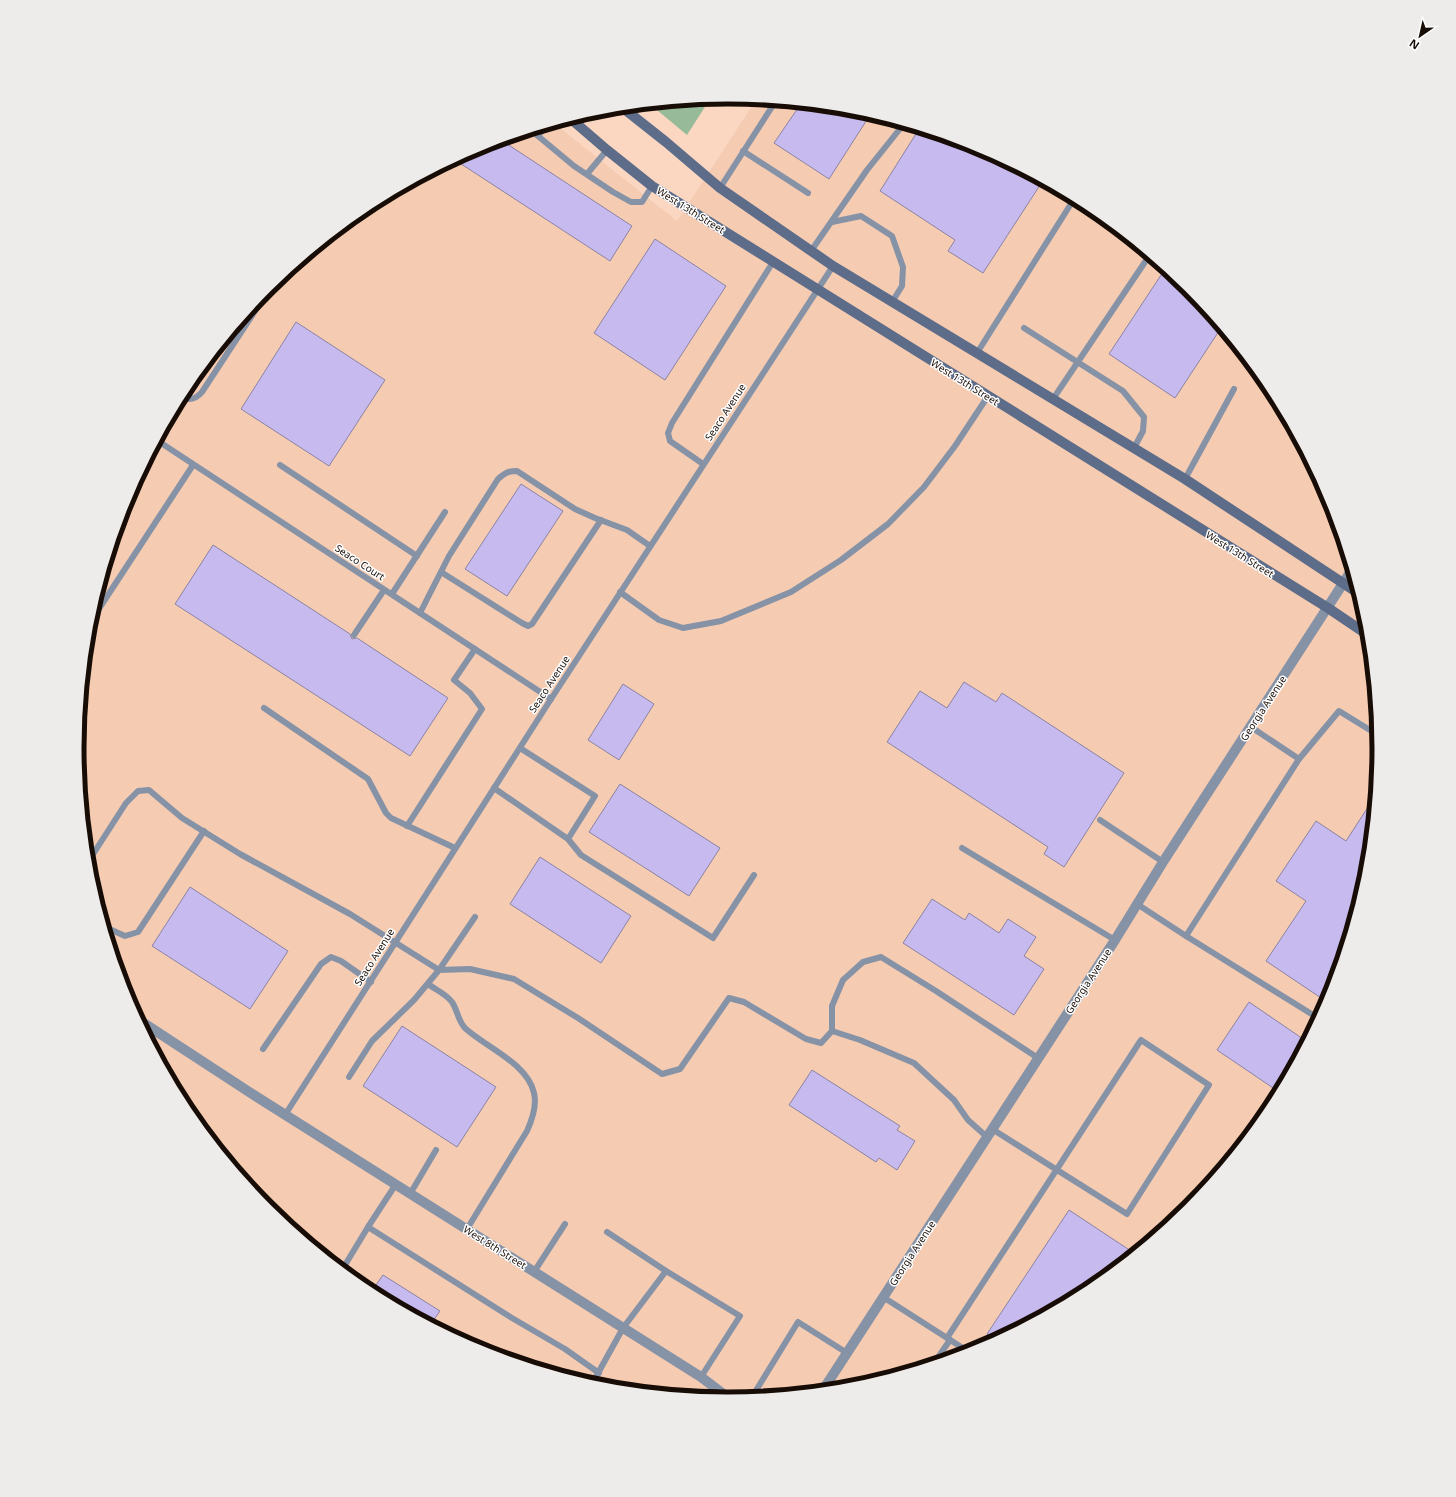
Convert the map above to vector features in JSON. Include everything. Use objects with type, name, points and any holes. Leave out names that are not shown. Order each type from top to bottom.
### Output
[{"type":"main road","points":[[629,112],[720,188],[832,266],[1185,478],[1352,589]]},
{"type":"main road","name":"West 13th Street","points":[[575,123],[652,186],[1361,629]]},
{"type":"street","name":"Georgia Avenue","points":[[827,1385],[1115,940],[1163,862],[1348,576]]},
{"type":"street","name":"West 8th Street","points":[[149,1031],[396,1184],[702,1378],[720,1392]]},
{"type":"lane","points":[[720,188],[772,106]]},
{"type":"lane","points":[[811,251],[867,170],[901,128]]},
{"type":"lane","points":[[541,133],[538,136],[574,166],[631,202],[642,202],[652,186]]},
{"type":"lane","points":[[587,174],[607,150]]},
{"type":"lane","points":[[744,151],[808,192]]},
{"type":"lane","points":[[977,353],[1071,204]]},
{"type":"lane","points":[[832,222],[861,216],[892,236],[903,267],[902,286],[892,302]]},
{"type":"lane","points":[[1053,399],[1147,259]]},
{"type":"lane","points":[[703,464],[670,441],[668,433],[672,423],[773,262]]},
{"type":"lane","name":"Seaco Avenue","points":[[285,1115],[455,848],[832,266]]},
{"type":"lane","points":[[188,399],[198,397],[202,392],[252,315]]},
{"type":"lane","points":[[1024,328],[1123,391],[1144,417],[1143,431],[1134,448]]},
{"type":"lane","points":[[1185,478],[1234,390]]},
{"type":"lane","points":[[620,592],[659,620],[683,628],[721,621],[791,592],[841,560],[888,524],[924,487],[955,446],[988,396]]},
{"type":"lane","name":"Seaco Court","points":[[161,443],[551,699]]},
{"type":"lane","points":[[100,608],[193,465]]},
{"type":"lane","points":[[280,465],[417,556]]},
{"type":"lane","points":[[420,613],[449,556],[498,479],[510,471],[517,471],[524,474],[575,509],[627,530],[650,546]]},
{"type":"lane","points":[[392,594],[445,512]]},
{"type":"lane","points":[[441,572],[528,626],[532,624],[601,520]]},
{"type":"lane","points":[[354,635],[384,590]]},
{"type":"lane","points":[[407,826],[482,709],[470,693],[454,680],[475,649]]},
{"type":"lane","points":[[264,708],[368,779],[386,813],[391,818],[455,848]]},
{"type":"lane","points":[[1186,936],[1299,759],[1339,711],[1372,731]]},
{"type":"lane","points":[[1251,727],[1299,759]]},
{"type":"lane","points":[[520,748],[595,796],[568,839]]},
{"type":"lane","points":[[494,788],[568,839],[581,855],[713,938],[754,875]]},
{"type":"lane","points":[[93,854],[126,803],[138,791],[149,790],[182,818],[240,854],[350,914],[439,970],[470,969],[514,979],[578,1018],[662,1074],[680,1069],[729,998],[744,1002],[806,1038],[821,1043],[832,1031],[832,1006],[843,980],[863,962],[881,957],[1038,1058]]},
{"type":"lane","points":[[1100,820],[1163,862]]},
{"type":"lane","points":[[110,929],[125,936],[138,932],[204,831]]},
{"type":"lane","points":[[962,848],[1115,940]]},
{"type":"lane","points":[[1137,904],[1314,1015]]},
{"type":"lane","points":[[349,1077],[372,1041],[414,1000],[428,984],[475,917]]},
{"type":"lane","points":[[263,1049],[321,964],[331,957],[341,961],[371,982]]},
{"type":"lane","points":[[428,984],[446,996],[452,1003],[465,1028],[518,1068],[532,1085],[534,1094],[532,1120],[527,1131],[466,1229]]},
{"type":"lane","points":[[832,1031],[860,1040],[914,1063],[954,1100],[968,1120],[1056,1170],[1127,1214],[1209,1085],[1141,1040],[1056,1170],[937,1357]]},
{"type":"lane","points":[[410,1194],[436,1150]]},
{"type":"lane","points":[[345,1265],[396,1184]]},
{"type":"lane","points":[[534,1272],[565,1224]]},
{"type":"lane","points":[[368,1227],[512,1318],[565,1349],[599,1373]]},
{"type":"lane","points":[[607,1232],[666,1271],[740,1316],[702,1378]]},
{"type":"lane","points":[[595,1379],[623,1328],[666,1271]]},
{"type":"lane","points":[[883,1298],[962,1347]]},
{"type":"lane","points":[[755,1391],[798,1322],[847,1353]]},
{"type":"shaded area","points":[[753,105],[812,110],[895,126],[935,139],[1013,171],[1086,213],[1153,264],[1212,324],[1239,356],[1286,427],[1306,464],[1338,541],[1360,623],[1371,706],[1371,791],[1366,833],[1360,874],[1338,956],[1306,1033],[1286,1071],[1239,1141],[1212,1173],[1153,1233],[1086,1284],[1050,1306],[1013,1326],[935,1358],[895,1371],[812,1387],[770,1391],[686,1391],[644,1387],[561,1371],[521,1358],[443,1326],[370,1284],[303,1233],[244,1173],[217,1141],[170,1070],[150,1033],[118,956],[106,915],[96,874],[85,791],[85,706],[96,623],[118,541],[133,502],[150,464],[170,426],[217,356],[244,324],[303,264],[370,213],[443,171],[521,139],[559,127],[677,221]]},
{"type":"green space","points":[[706,105],[687,135],[656,109]]},
{"type":"building","points":[[798,109],[867,120],[829,179],[774,143]]},
{"type":"building","points":[[916,133],[974,154],[1013,171],[1040,185],[983,273],[948,251],[955,240],[880,191]]},
{"type":"building","points":[[507,144],[632,226],[610,261],[460,163]]},
{"type":"building","points":[[655,239],[726,286],[665,380],[594,333]]},
{"type":"building","points":[[1162,273],[1219,332],[1175,398],[1109,354]]},
{"type":"building","points":[[296,322],[385,380],[329,466],[241,409]]},
{"type":"building","points":[[521,484],[563,511],[507,596],[465,569]]},
{"type":"building","points":[[213,545],[350,634],[352,639],[357,638],[448,698],[410,756],[175,604]]},
{"type":"building","points":[[964,682],[996,702],[1002,693],[1124,773],[1064,867],[1044,854],[1048,847],[887,742],[920,691],[947,708]]},
{"type":"building","points":[[623,684],[654,704],[619,760],[588,740]]},
{"type":"building","points":[[620,784],[720,848],[689,896],[589,832]]},
{"type":"building","points":[[1369,805],[1360,874],[1350,915],[1338,956],[1322,998],[1266,961],[1306,901],[1276,881],[1316,821],[1346,841]]},
{"type":"building","points":[[540,857],[631,916],[601,963],[510,904]]},
{"type":"building","points":[[190,887],[288,951],[250,1009],[152,946]]},
{"type":"building","points":[[932,899],[965,920],[969,913],[999,933],[1008,919],[1036,937],[1024,956],[1044,969],[1014,1015],[903,943]]},
{"type":"building","points":[[1249,1002],[1303,1039],[1286,1071],[1274,1089],[1217,1050]]},
{"type":"building","points":[[402,1026],[496,1087],[457,1147],[363,1086]]},
{"type":"building","points":[[812,1070],[900,1126],[897,1130],[915,1141],[897,1170],[879,1158],[876,1162],[789,1105]]},
{"type":"building","points":[[1069,1210],[1131,1251],[1086,1284],[1050,1306],[1013,1326],[990,1336],[987,1334]]},
{"type":"building","points":[[383,1275],[440,1311],[433,1321],[375,1287]]}]
